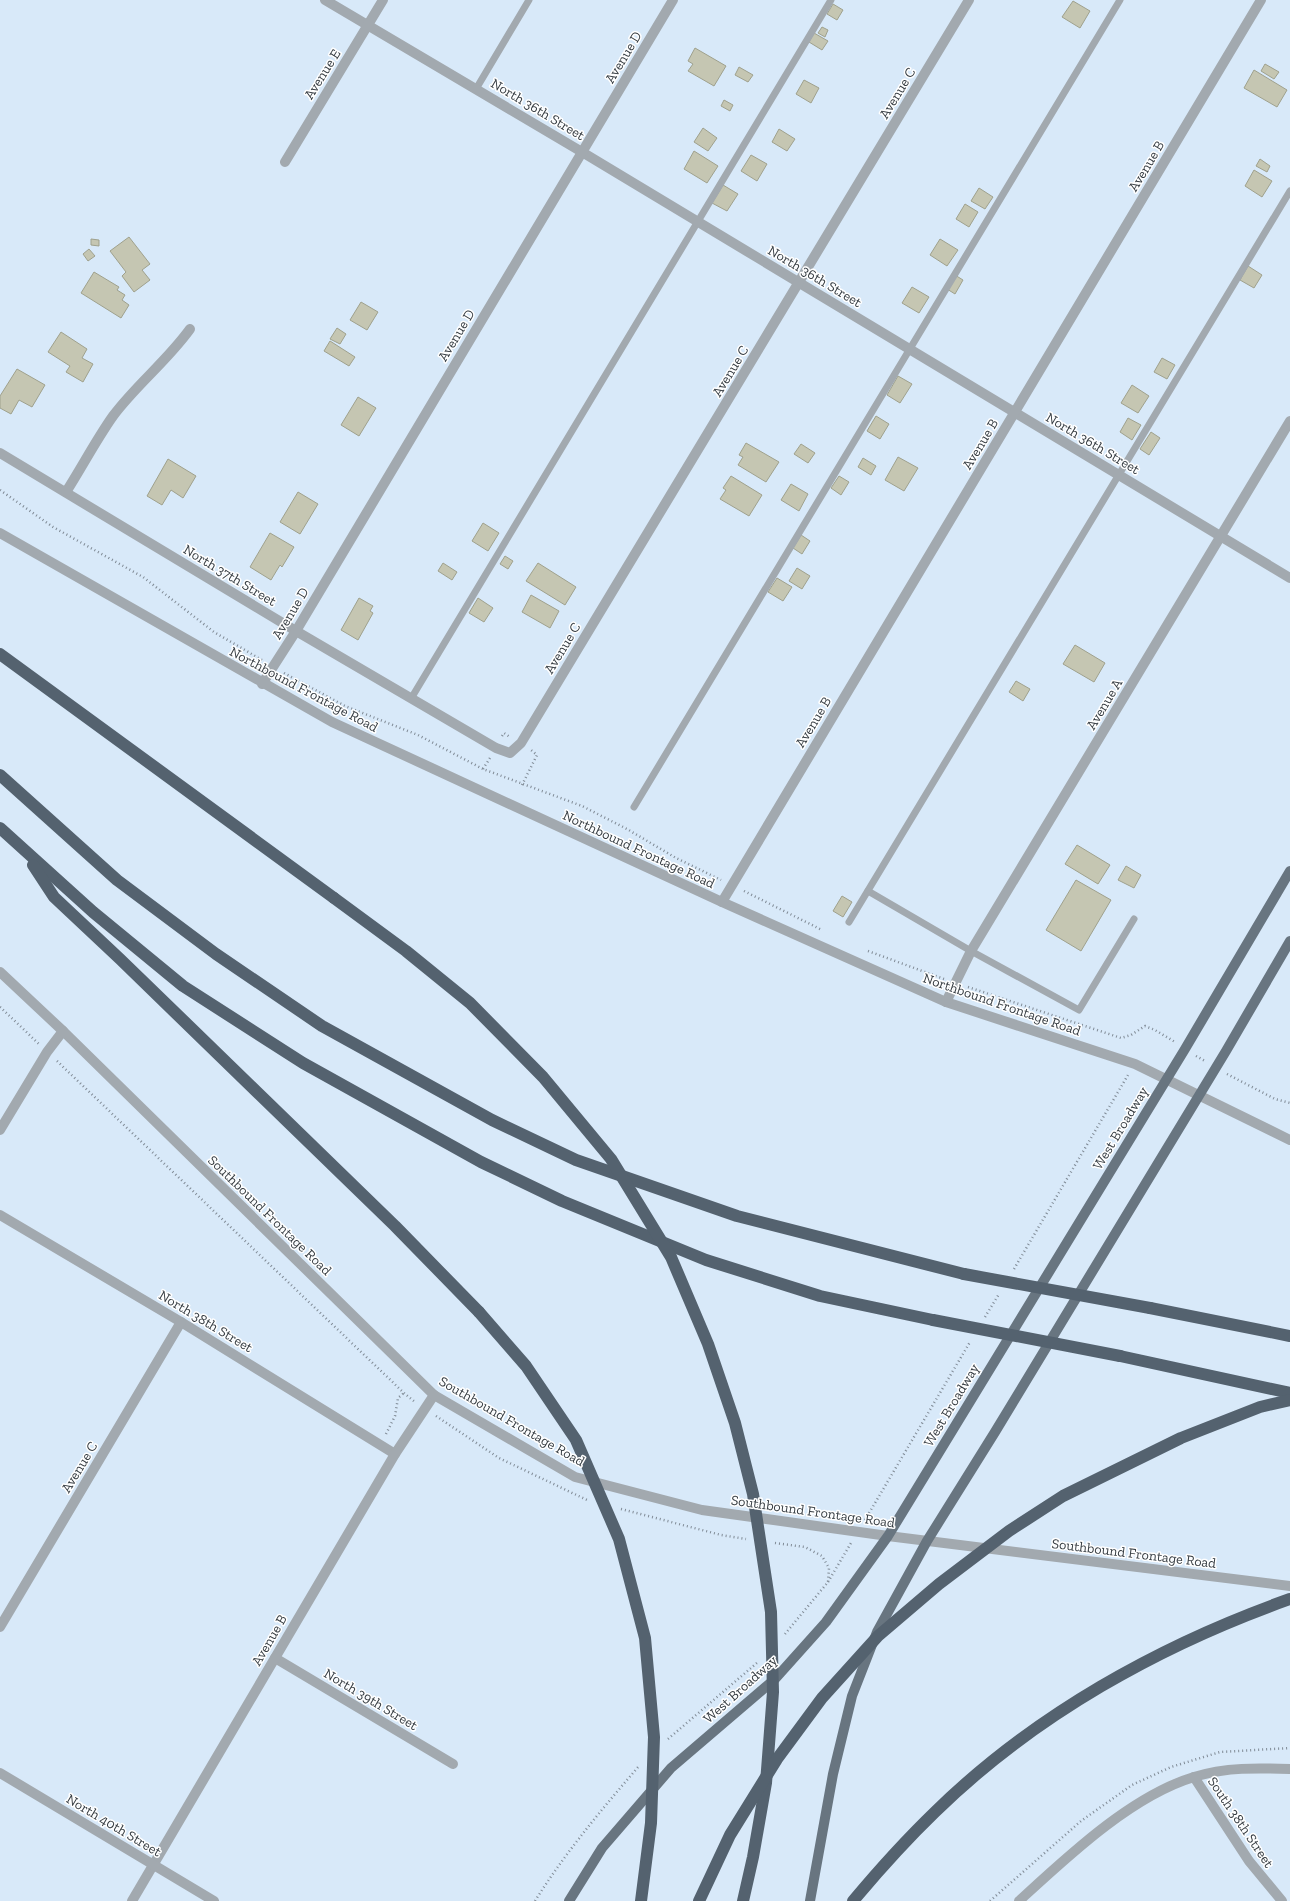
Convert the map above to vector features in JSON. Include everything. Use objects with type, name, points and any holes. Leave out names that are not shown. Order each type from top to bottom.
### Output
[{"type":"highway","points":[[0,654],[406,951],[470,1003],[543,1077],[611,1159],[671,1257],[708,1344],[735,1423],[753,1494],[772,1612],[773,1692],[766,1783],[753,1857],[743,1901]]},
{"type":"highway","points":[[0,775],[117,880],[216,954],[322,1026],[492,1120],[576,1160],[737,1216],[964,1274],[1150,1308],[1290,1336]]},
{"type":"highway","points":[[0,828],[93,912],[183,986],[303,1063],[481,1162],[562,1201],[706,1260],[820,1296],[933,1320],[1120,1356],[1290,1393]]},
{"type":"highway","points":[[24,851],[54,897],[120,959],[395,1226],[479,1312],[526,1366],[576,1440],[619,1539],[645,1638],[654,1737],[651,1823],[641,1901]]},
{"type":"highway","points":[[699,1901],[730,1835],[777,1759],[822,1698],[878,1636],[927,1594],[1009,1531],[1063,1496],[1181,1438],[1260,1407],[1290,1400]]},
{"type":"highway","points":[[853,1901],[888,1860],[936,1811],[992,1762],[1028,1734],[1070,1706],[1115,1679],[1175,1646],[1244,1616],[1290,1599]]},
{"type":"main road","name":"West Broadway","points":[[569,1901],[602,1848],[671,1768],[775,1679],[826,1622],[888,1536],[1185,1049],[1290,871]]},
{"type":"main road","points":[[810,1901],[833,1774],[852,1696],[877,1632],[927,1541],[1216,1068],[1290,941]]},
{"type":"street","name":"North 36th Street","points":[[325,0],[582,152],[1290,578]]},
{"type":"street","name":"Avenue E","points":[[285,162],[383,0]]},
{"type":"street","name":"Avenue D","points":[[262,684],[296,631],[673,0]]},
{"type":"street","name":"Avenue C","points":[[510,752],[521,743],[969,0]]},
{"type":"street","name":"Avenue B","points":[[722,902],[1261,0]]},
{"type":"street","points":[[66,492],[113,416],[147,377],[176,348],[190,330]]},
{"type":"street","name":"Avenue A","points":[[946,1002],[971,951],[1290,421]]},
{"type":"street","name":"North 37th Street","points":[[0,453],[296,631],[412,697],[496,748],[510,752]]},
{"type":"street","name":"Northbound Frontage Road","points":[[0,533],[262,684],[332,722],[722,902],[946,1002],[1135,1064],[1290,1140]]},
{"type":"street","name":"Southbound Frontage Road","points":[[0,972],[63,1031],[434,1395],[575,1477],[702,1510],[888,1536],[1290,1586]]},
{"type":"street","points":[[0,1130],[47,1052],[63,1031]]},
{"type":"street","name":"North 38th Street","points":[[0,1215],[181,1322],[395,1454]]},
{"type":"street","name":"Avenue C","points":[[0,1627],[181,1322]]},
{"type":"street","name":"Avenue B","points":[[132,1901],[395,1454],[434,1395]]},
{"type":"street","name":"North 39th Street","points":[[275,1658],[452,1764]]},
{"type":"street","points":[[1019,1901],[1075,1852],[1127,1811],[1165,1789],[1194,1777],[1228,1770],[1290,1769]]},
{"type":"street","name":"North 40th Street","points":[[0,1773],[214,1901]]},
{"type":"street","name":"South 38th Street","points":[[1194,1777],[1249,1861],[1282,1901]]},
{"type":"lane","points":[[476,89],[529,0]]},
{"type":"lane","points":[[412,697],[831,0]]},
{"type":"lane","points":[[634,807],[1120,0]]},
{"type":"lane","points":[[849,922],[1290,191]]},
{"type":"lane","points":[[868,891],[971,951],[1080,1010],[1134,919]]},
{"type":"path","points":[[0,490],[53,527],[143,577],[214,632],[273,667],[344,706],[418,735],[483,769],[582,806],[627,829],[676,858],[829,934]]},
{"type":"path","points":[[864,949],[955,983],[1121,1038],[1131,1035],[1145,1026],[1155,1030],[1216,1068],[1275,1099],[1290,1103]]},
{"type":"path","points":[[381,1445],[395,1416],[398,1398],[404,1394]]},
{"type":"path","points":[[721,1535],[752,1540]]},
{"type":"path","points":[[768,1542],[805,1547],[822,1556],[829,1568],[828,1582],[784,1636]]},
{"type":"path","points":[[666,1741],[758,1661]]},
{"type":"path","points":[[535,1901],[548,1880],[603,1808],[640,1765]]},
{"type":"building","points":[[1073,1],[1090,11],[1080,28],[1062,17]]},
{"type":"building","points":[[833,4],[843,10],[837,20],[827,14]]},
{"type":"building","points":[[822,27],[828,30],[825,37],[818,33]]},
{"type":"building","points":[[814,33],[828,41],[822,50],[809,42]]},
{"type":"building","points":[[695,48],[726,66],[714,86],[688,71],[693,64],[688,61]]},
{"type":"building","points":[[1265,64],[1279,72],[1274,79],[1261,71]]},
{"type":"building","points":[[739,67],[753,75],[748,82],[735,75]]},
{"type":"building","points":[[1254,70],[1287,90],[1277,107],[1244,88]]},
{"type":"building","points":[[804,80],[819,88],[811,103],[796,94]]},
{"type":"building","points":[[724,100],[733,105],[730,111],[721,106]]},
{"type":"building","points":[[703,128],[717,138],[708,151],[694,142]]},
{"type":"building","points":[[779,129],[795,139],[787,151],[772,142]]},
{"type":"building","points":[[694,151],[718,166],[707,183],[684,169]]},
{"type":"building","points":[[751,155],[767,164],[757,181],[741,171]]},
{"type":"building","points":[[1260,159],[1270,166],[1267,172],[1256,166]]},
{"type":"building","points":[[1254,170],[1272,181],[1262,197],[1245,186]]},
{"type":"building","points":[[723,185],[738,194],[727,211],[712,203]]},
{"type":"building","points":[[979,188],[993,197],[985,209],[971,201]]},
{"type":"building","points":[[965,204],[978,212],[969,227],[956,219]]},
{"type":"building","points":[[129,237],[150,264],[142,270],[150,280],[134,292],[122,276],[126,272],[110,251]]},
{"type":"building","points":[[91,239],[99,240],[99,246],[91,245]]},
{"type":"building","points":[[940,239],[958,250],[947,266],[930,255]]},
{"type":"building","points":[[89,249],[95,256],[88,261],[83,254]]},
{"type":"building","points":[[1248,266],[1262,275],[1254,288],[1240,280]]},
{"type":"building","points":[[94,272],[119,287],[117,290],[125,295],[122,300],[129,305],[121,318],[81,293]]},
{"type":"building","points":[[955,275],[963,280],[955,294],[947,289]]},
{"type":"building","points":[[912,287],[929,297],[919,313],[902,303]]},
{"type":"building","points":[[361,302],[378,312],[367,330],[350,320]]},
{"type":"building","points":[[337,328],[346,334],[340,344],[330,339]]},
{"type":"building","points":[[61,332],[87,349],[82,358],[93,364],[83,382],[66,372],[70,366],[48,352]]},
{"type":"building","points":[[330,341],[355,357],[349,366],[324,351]]},
{"type":"building","points":[[1162,358],[1175,365],[1167,379],[1154,372]]},
{"type":"building","points":[[17,369],[45,385],[32,407],[19,400],[11,414],[0,408],[0,396]]},
{"type":"building","points":[[898,376],[912,384],[900,403],[887,395]]},
{"type":"building","points":[[1132,385],[1149,396],[1138,413],[1121,403]]},
{"type":"building","points":[[358,397],[376,408],[359,436],[341,425]]},
{"type":"building","points":[[876,416],[889,424],[880,439],[867,431]]},
{"type":"building","points":[[1128,418],[1141,425],[1132,440],[1120,432]]},
{"type":"building","points":[[1151,432],[1160,438],[1149,455],[1140,449]]},
{"type":"building","points":[[746,443],[779,462],[766,482],[738,465],[743,457],[739,455]]},
{"type":"building","points":[[801,444],[815,453],[808,463],[794,454]]},
{"type":"building","points":[[898,457],[918,468],[904,491],[885,480]]},
{"type":"building","points":[[863,458],[876,466],[871,475],[858,467]]},
{"type":"building","points":[[168,459],[196,476],[183,498],[171,490],[162,505],[147,496]]},
{"type":"building","points":[[731,476],[762,495],[749,516],[720,499],[726,490],[723,488]]},
{"type":"building","points":[[839,476],[849,482],[841,495],[831,488]]},
{"type":"building","points":[[791,484],[808,494],[799,511],[781,500]]},
{"type":"building","points":[[298,492],[318,504],[300,534],[280,522]]},
{"type":"building","points":[[483,523],[499,533],[488,551],[472,541]]},
{"type":"building","points":[[270,533],[294,547],[282,567],[280,565],[271,580],[250,567]]},
{"type":"building","points":[[801,535],[810,541],[802,554],[793,548]]},
{"type":"building","points":[[505,556],[513,561],[508,569],[500,564]]},
{"type":"building","points":[[443,563],[457,572],[452,580],[438,571]]},
{"type":"building","points":[[538,563],[576,587],[565,605],[526,581]]},
{"type":"building","points":[[797,568],[810,576],[802,589],[789,581]]},
{"type":"building","points":[[777,578],[792,587],[783,601],[768,592]]},
{"type":"building","points":[[531,595],[559,611],[550,628],[522,612]]},
{"type":"building","points":[[359,598],[373,606],[370,611],[373,613],[358,640],[341,630]]},
{"type":"building","points":[[478,598],[493,608],[484,622],[469,613]]},
{"type":"building","points":[[1075,645],[1105,663],[1094,682],[1063,664]]},
{"type":"building","points":[[1016,681],[1030,689],[1023,701],[1009,692]]},
{"type":"building","points":[[1077,845],[1110,865],[1098,884],[1065,864]]},
{"type":"building","points":[[1126,866],[1141,875],[1134,888],[1118,880]]},
{"type":"building","points":[[1076,880],[1111,900],[1081,951],[1046,930]]},
{"type":"building","points":[[842,896],[852,902],[843,917],[833,911]]}]
